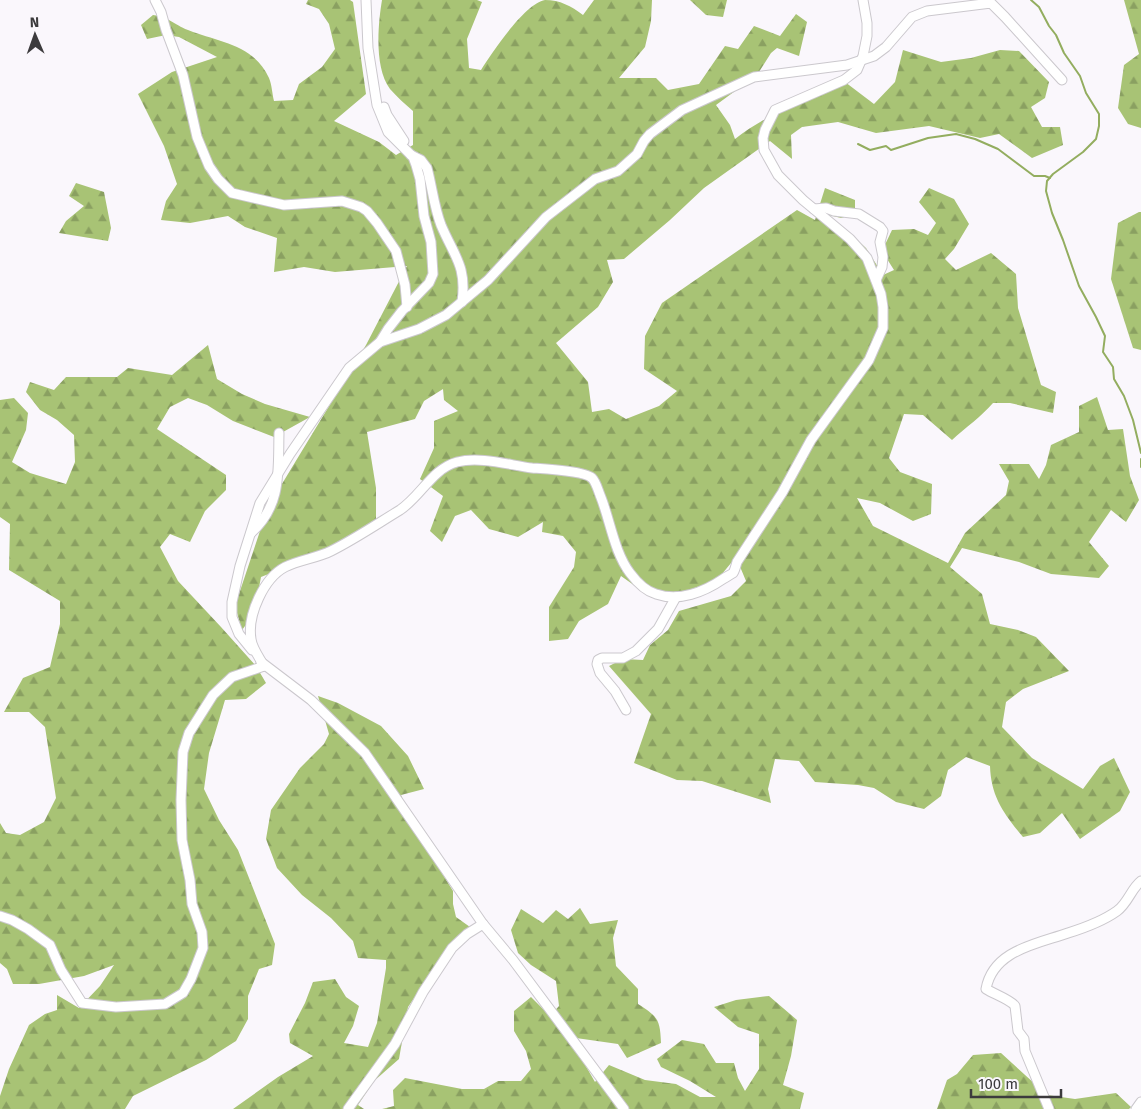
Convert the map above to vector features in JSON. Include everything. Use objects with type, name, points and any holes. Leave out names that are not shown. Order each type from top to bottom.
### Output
[{"type":"street","points":[[155,0],[183,75],[197,137],[208,166],[218,179],[232,193],[284,205],[342,201],[367,211],[389,239],[399,256],[407,306]]},
{"type":"street","points":[[366,0],[368,43],[377,105],[382,121],[388,132],[427,168],[441,225],[458,259],[463,283],[462,302]]},
{"type":"street","points":[[264,666],[251,640],[251,626],[260,594],[274,574],[286,567],[329,552],[353,540],[405,507],[436,474],[454,463],[462,461],[492,462],[579,474],[592,478],[596,483],[622,557],[631,575],[646,589],[666,596],[676,597],[711,588],[733,572],[737,562],[782,494],[811,440],[869,360],[883,328],[881,294],[867,258],[860,248],[803,200],[778,174],[764,150],[765,130],[776,110],[844,80],[857,70],[863,56],[867,36],[863,0]]},
{"type":"street","points":[[380,342],[418,329],[446,315],[488,280],[546,217],[595,179],[618,171],[637,154],[650,134],[682,110],[754,77],[817,70],[860,62],[874,56],[886,47],[912,17],[927,10],[991,4],[1062,80]]},
{"type":"street","points":[[413,155],[420,179],[424,216],[431,242],[433,274],[424,290],[407,306],[380,342],[349,368],[290,454],[260,503],[240,566],[232,602],[232,617],[239,634],[264,666],[311,700],[365,753],[483,924],[513,960],[624,1109]]},
{"type":"street","points":[[814,209],[826,208],[860,214],[880,227],[883,231],[880,242],[883,257],[882,267],[876,280]]},
{"type":"street","points":[[276,479],[279,434]]},
{"type":"street","points":[[626,710],[615,691],[600,673],[597,664],[598,660],[602,658],[623,658],[636,651],[658,629],[676,597]]},
{"type":"street","points":[[0,916],[28,928],[50,945],[61,970],[82,1003],[116,1007],[165,1004],[183,993],[198,965],[204,948],[202,932],[192,904],[190,880],[182,840],[181,800],[185,742],[213,695],[232,677],[264,666]]},
{"type":"street","points":[[1049,1109],[1025,1051],[1024,1039],[1018,1031],[1014,1003],[986,989],[987,984],[997,966],[1015,951],[1069,933],[1118,910],[1127,901],[1141,880]]},
{"type":"street","points":[[348,1109],[395,1044],[423,992],[452,948],[467,934],[483,924]]},
{"type":"street","points":[[1136,1109],[1141,1102]]},
{"type":"green space","points":[[308,0],[350,0],[353,2],[366,94],[334,121],[379,142],[396,155],[413,145],[413,111],[390,89],[381,70],[378,46],[382,0],[477,0],[482,2],[467,39],[469,68],[481,70],[519,19],[537,3],[545,0],[560,2],[583,15],[594,0],[652,0],[651,21],[645,47],[619,78],[656,78],[668,90],[699,84],[725,46],[738,49],[754,26],[780,36],[796,14],[807,22],[799,56],[777,48],[771,53],[757,75],[716,105],[730,125],[735,139],[774,114],[845,82],[874,104],[895,82],[903,50],[941,62],[971,58],[1000,50],[1019,51],[1049,82],[1045,98],[1031,107],[1042,127],[1060,127],[1063,145],[1032,158],[999,134],[980,138],[929,126],[876,133],[838,122],[802,127],[791,135],[792,159],[770,141],[704,188],[624,259],[607,260],[613,282],[598,307],[556,343],[588,382],[592,412],[609,409],[626,419],[659,406],[677,391],[644,369],[645,336],[662,303],[797,210],[815,220],[825,188],[855,200],[855,214],[841,218],[829,215],[866,248],[883,275],[894,270],[882,251],[892,230],[914,229],[928,235],[936,223],[919,202],[929,188],[954,199],[969,224],[954,249],[945,259],[956,270],[991,253],[1016,274],[1018,308],[1041,385],[1056,392],[1053,413],[1010,403],[993,403],[952,440],[923,415],[904,414],[889,458],[900,472],[932,484],[931,514],[913,521],[880,503],[857,498],[873,526],[948,563],[965,533],[1006,495],[1009,481],[999,464],[1029,464],[1039,479],[1046,465],[1051,445],[1079,432],[1079,406],[1097,397],[1108,430],[1123,429],[1130,476],[1139,500],[1126,522],[1111,510],[1089,542],[1109,566],[1099,578],[1051,574],[1019,562],[962,548],[950,567],[982,594],[990,624],[1018,630],[1036,637],[1069,671],[1023,689],[1006,702],[1002,727],[1032,758],[1083,789],[1100,766],[1114,758],[1130,792],[1120,811],[1080,839],[1062,813],[1040,833],[1023,837],[1010,821],[996,796],[990,766],[966,757],[948,770],[941,796],[924,809],[896,802],[874,788],[815,782],[799,761],[775,759],[768,789],[771,803],[702,781],[677,780],[634,763],[651,714],[609,666],[623,659],[643,660],[650,645],[668,630],[679,611],[731,596],[746,581],[736,557],[717,580],[686,591],[652,598],[621,576],[608,604],[579,621],[568,639],[549,641],[549,607],[574,567],[576,552],[563,536],[542,532],[543,522],[518,537],[489,529],[471,510],[455,516],[442,542],[430,531],[443,496],[420,479],[434,448],[434,421],[458,411],[444,400],[443,389],[424,401],[415,419],[367,432],[376,488],[376,520],[324,552],[261,577],[254,614],[242,630],[235,606],[268,507],[366,345],[407,266],[335,272],[304,267],[274,272],[277,238],[245,227],[228,216],[190,223],[161,220],[166,201],[177,184],[164,146],[138,94],[172,72],[217,57],[179,37],[166,35],[147,39],[141,25],[153,15],[159,16],[183,28],[223,41],[245,51],[262,67],[269,78],[274,101],[293,100],[299,84],[322,67],[335,49],[329,24],[319,9],[306,4]]},
{"type":"green space","points":[[690,0],[727,0],[723,17],[706,15]]},
{"type":"green space","points":[[1124,0],[1141,0],[1141,128],[1128,124],[1118,108],[1124,65],[1139,54]]},
{"type":"green space","points":[[76,183],[104,192],[111,228],[108,241],[59,233],[66,221],[84,206],[69,196]]},
{"type":"green space","points":[[1141,212],[1141,350],[1133,348],[1111,279],[1118,223]]},
{"type":"green space","points":[[208,345],[217,379],[242,394],[265,404],[310,417],[274,437],[233,421],[207,405],[188,398],[170,407],[157,429],[226,475],[226,490],[205,511],[190,542],[170,534],[160,547],[178,581],[256,666],[266,683],[246,699],[225,700],[209,753],[204,789],[219,820],[238,850],[275,944],[272,965],[259,969],[248,996],[248,1019],[236,1041],[206,1060],[133,1096],[125,1109],[0,1109],[0,1096],[9,1069],[29,1025],[45,1014],[57,1010],[57,995],[79,1008],[100,986],[114,965],[84,976],[39,984],[13,984],[7,969],[0,963],[0,823],[6,833],[20,835],[44,822],[56,798],[45,727],[29,712],[4,712],[23,678],[50,667],[60,624],[60,601],[9,570],[10,524],[0,517],[0,400],[14,398],[28,413],[26,430],[12,462],[30,473],[66,484],[75,462],[74,435],[57,420],[40,410],[26,392],[30,382],[54,390],[66,377],[117,377],[128,368],[172,375]]},
{"type":"green space","points":[[318,696],[338,703],[381,726],[408,756],[424,789],[401,795],[415,829],[453,891],[456,917],[470,927],[408,1007],[399,1059],[374,1081],[358,1105],[364,1109],[233,1109],[278,1077],[313,1056],[290,1043],[289,1034],[305,1003],[313,982],[335,979],[346,997],[359,1006],[353,1026],[344,1043],[368,1047],[377,1023],[386,960],[358,958],[353,941],[331,918],[302,895],[277,868],[266,839],[271,810],[300,768],[324,744],[329,734]]},
{"type":"green space","points":[[580,908],[590,924],[618,920],[613,938],[616,966],[638,989],[638,1004],[657,1019],[661,1035],[661,1043],[627,1058],[618,1044],[569,1037],[595,1082],[609,1065],[645,1080],[676,1084],[700,1097],[716,1097],[690,1081],[661,1067],[657,1059],[682,1040],[704,1044],[716,1063],[734,1063],[738,1078],[745,1091],[759,1069],[759,1034],[738,1027],[714,1007],[736,1000],[769,996],[797,1020],[791,1056],[783,1085],[804,1093],[800,1109],[382,1109],[394,1106],[393,1090],[405,1078],[462,1089],[484,1089],[498,1081],[521,1081],[531,1069],[526,1051],[514,1031],[514,1011],[531,997],[550,1016],[559,1006],[556,981],[531,965],[518,953],[511,930],[521,909],[543,923],[556,910],[568,919]]},
{"type":"green space","points":[[1001,1053],[1047,1095],[1075,1099],[1116,1093],[1131,1107],[1129,1109],[937,1109],[947,1080],[957,1074],[973,1055]]},
{"type":"waterway","points":[[1031,0],[1039,7],[1056,35],[1064,53],[1080,76],[1086,93],[1099,114],[1096,139],[1083,152],[1053,174],[1047,181],[1046,191],[1052,213],[1079,286],[1105,336],[1103,352],[1113,367],[1114,379],[1124,396],[1133,420],[1141,453]]},
{"type":"waterway","points":[[858,144],[870,150],[886,146],[891,150],[928,138],[956,134],[975,139],[998,149],[1034,176],[1050,178]]},
{"type":"waterway","points":[[1141,459],[1141,467]]}]
